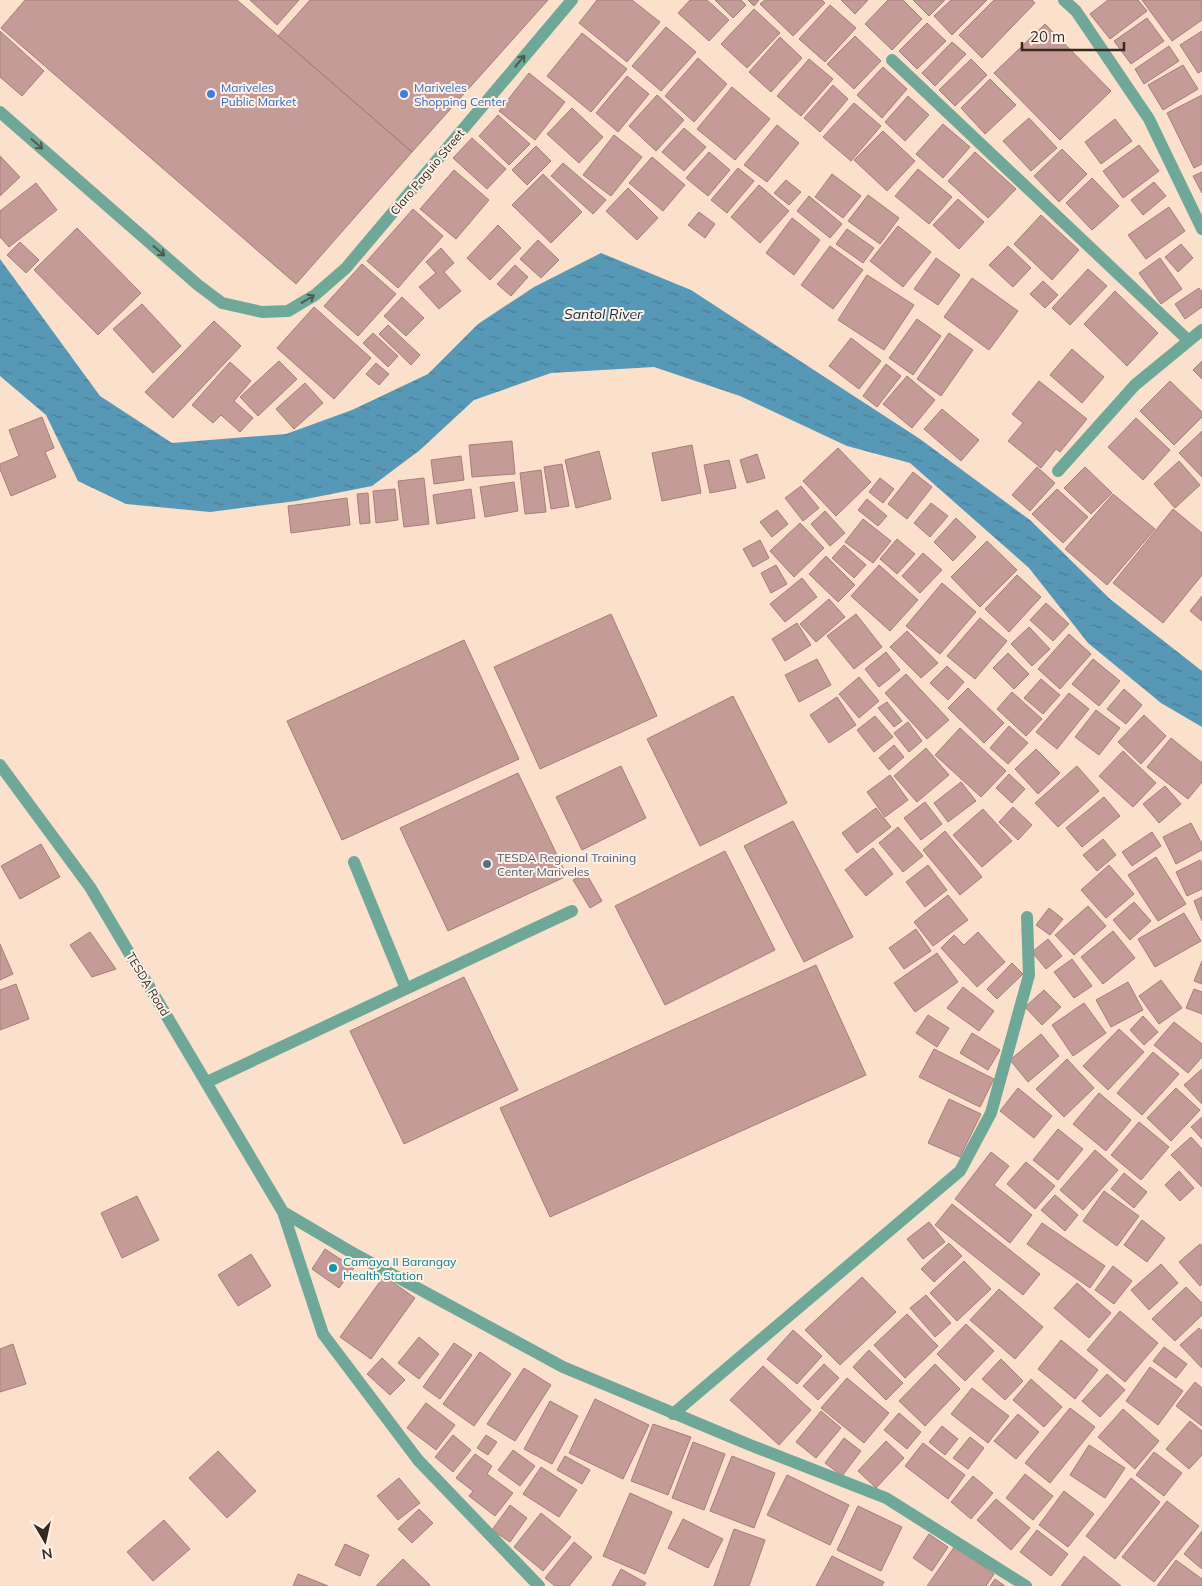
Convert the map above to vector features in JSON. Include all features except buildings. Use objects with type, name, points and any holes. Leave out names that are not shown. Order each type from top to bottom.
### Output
[{"type":"street","name":"Claro Paguio Street","points":[[0,112],[198,285],[222,303],[262,312],[288,311],[315,295],[346,268],[572,0]]},
{"type":"street","points":[[1064,0],[1076,11],[1149,120],[1202,230]]},
{"type":"street","points":[[892,60],[1189,341]]},
{"type":"street","points":[[1058,471],[1135,385],[1202,330]]},
{"type":"street","name":"TESDA Road","points":[[0,766],[90,887],[283,1212],[323,1334],[418,1460],[539,1586]]},
{"type":"street","points":[[354,862],[406,989]]},
{"type":"street","points":[[207,1082],[572,911]]},
{"type":"street","points":[[673,1414],[960,1172],[991,1113],[1029,975],[1027,917]]},
{"type":"street","points":[[283,1212],[351,1252],[563,1368],[673,1414],[886,1498],[1026,1586]]},
{"type":"water","name":"Santol River","points":[[601,253],[691,290],[920,439],[1030,520],[1110,599],[1202,671],[1202,727],[1161,703],[1088,643],[1029,568],[910,463],[847,446],[740,396],[654,367],[551,373],[474,400],[420,450],[372,486],[296,501],[210,512],[126,504],[78,481],[46,415],[0,376],[0,259],[100,396],[172,443],[286,434],[352,410],[428,374],[478,324],[534,287]]},
{"type":"place","name":"Mariveles Public Market","points":[[211,94]]},
{"type":"place","name":"Mariveles Shopping Center","points":[[404,94]]},
{"type":"place","name":"TESDA Regional Training Center Mariveles","points":[[487,864]]},
{"type":"place","name":"Camaya II Barangay Health Station","points":[[333,1268]]}]
